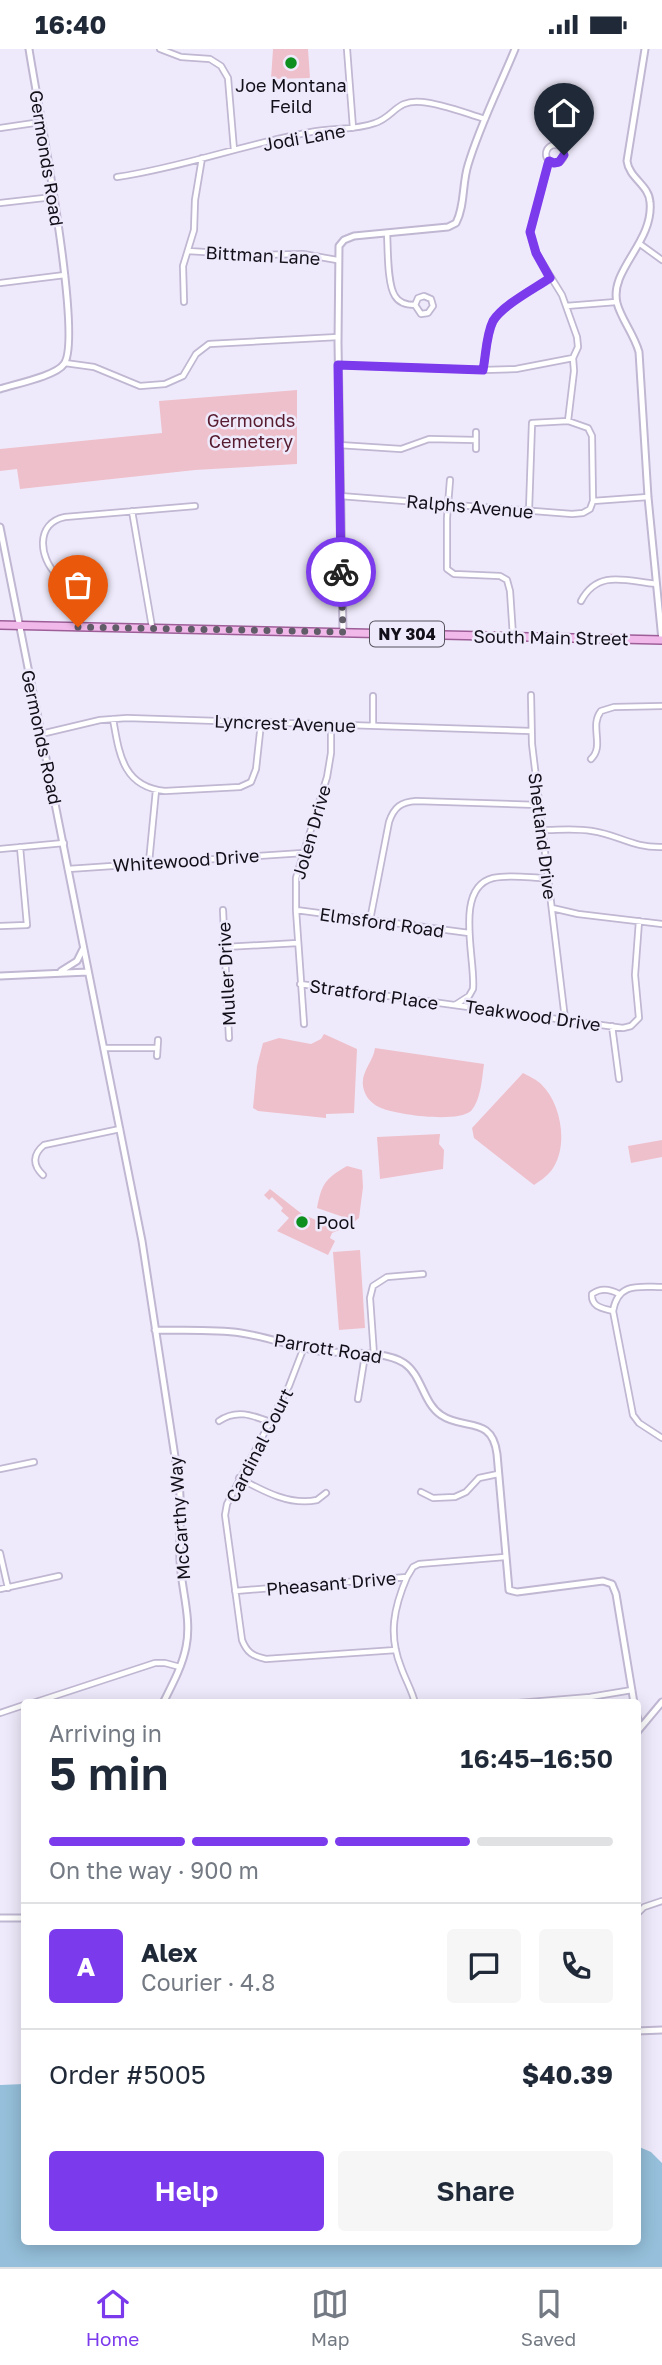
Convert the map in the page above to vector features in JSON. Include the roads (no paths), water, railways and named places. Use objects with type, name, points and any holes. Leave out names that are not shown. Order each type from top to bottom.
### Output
[{"type":"main road","name":"NY 304","points":[[0,625],[20,625]]},
{"type":"main road","name":"South Main Street","points":[[20,625],[662,640]]},
{"type":"street","name":"Germonds Road","points":[[29,49],[65,275],[70,329],[65,363]]},
{"type":"street","points":[[160,49],[181,57],[210,59],[221,66],[228,78],[234,150]]},
{"type":"street","points":[[346,49],[353,128]]},
{"type":"street","points":[[343,632],[338,365],[339,246],[346,239],[448,227],[456,223],[460,215],[465,173],[516,49]]},
{"type":"street","points":[[645,49],[627,161],[631,173],[647,192],[650,201],[646,231],[619,278],[616,302],[635,338],[639,352],[648,497],[662,640]]},
{"type":"street","name":"Jodi Lane","points":[[117,177],[318,131],[376,123],[387,118],[396,107],[422,102],[485,119]]},
{"type":"street","points":[[0,128],[41,122]]},
{"type":"street","points":[[549,161],[557,163],[562,160],[564,153],[561,147],[554,145],[548,148],[546,156],[549,161],[530,232],[536,253],[566,306],[577,337],[568,421]]},
{"type":"street","points":[[184,302],[183,271],[194,230],[195,200],[202,158]]},
{"type":"street","points":[[0,203],[53,197]]},
{"type":"street","points":[[387,233],[393,293],[401,302],[415,305]]},
{"type":"street","points":[[640,244],[662,260]]},
{"type":"street","name":"Bittman Lane","points":[[188,251],[253,255],[303,254],[338,260]]},
{"type":"street","points":[[0,283],[65,275]]},
{"type":"street","points":[[483,370],[494,320],[505,309],[550,278]]},
{"type":"street","points":[[423,296],[429,297],[432,302],[431,311],[426,314],[418,312],[415,305],[416,299],[423,296]]},
{"type":"street","points":[[566,306],[616,302]]},
{"type":"street","points":[[0,389],[54,372],[65,363],[94,366],[132,384],[165,384],[181,378],[196,354],[209,345],[338,337]]},
{"type":"street","points":[[338,365],[483,370],[516,369],[573,358]]},
{"type":"street","points":[[529,510],[532,423],[568,421],[591,431],[593,501],[648,497]]},
{"type":"street","points":[[475,449],[477,432]]},
{"type":"street","points":[[339,445],[401,449],[429,439],[476,440]]},
{"type":"street","points":[[450,480],[447,504],[447,569],[454,574],[500,576],[507,580],[513,636]]},
{"type":"street","name":"Ralphs Avenue","points":[[340,496],[572,514],[590,509],[593,501]]},
{"type":"street","points":[[57,575],[48,564],[43,540],[50,523],[61,518],[195,506]]},
{"type":"street","points":[[132,511],[152,627]]},
{"type":"street","name":"Germonds Road","points":[[0,527],[88,972]]},
{"type":"street","points":[[581,601],[598,581],[606,579],[656,584]]},
{"type":"street","name":"Shetland Drive","points":[[531,695],[531,731],[552,908],[578,914],[662,924]]},
{"type":"street","points":[[373,696],[373,726]]},
{"type":"street","points":[[591,759],[596,755],[596,723],[601,711],[614,707],[662,706]]},
{"type":"street","points":[[113,719],[124,767],[140,782],[156,790],[240,787],[251,782],[256,769],[261,723]]},
{"type":"street","name":"Lyncrest Avenue","points":[[41,734],[113,719],[531,731]]},
{"type":"street","name":"Jolen Drive","points":[[304,1024],[296,878],[330,766],[331,725]]},
{"type":"street","points":[[149,862],[156,790]]},
{"type":"street","points":[[370,920],[389,822],[398,805],[416,801],[540,805]]},
{"type":"street","points":[[542,830],[594,831],[642,847],[662,847]]},
{"type":"street","points":[[0,849],[64,843]]},
{"type":"street","points":[[0,926],[27,925],[20,847]]},
{"type":"street","name":"Whitewood Drive","points":[[68,869],[303,853]]},
{"type":"street","name":"Stratford Place","points":[[300,985],[454,1005],[469,996],[473,989],[469,933],[472,897],[484,882],[499,877],[548,878]]},
{"type":"street","points":[[552,908],[565,1019]]},
{"type":"street","name":"Muller Drive","points":[[223,910],[229,1038]]},
{"type":"street","name":"Elmsford Road","points":[[296,910],[469,933]]},
{"type":"street","points":[[619,1079],[612,1026],[631,1026],[639,1018],[635,975],[639,921]]},
{"type":"street","points":[[225,947],[298,943]]},
{"type":"street","points":[[55,974],[74,963],[83,946]]},
{"type":"street","points":[[0,976],[88,972],[145,1257],[155,1330]]},
{"type":"street","name":"Teakwood Drive","points":[[454,1005],[612,1026]]},
{"type":"street","points":[[157,1056],[158,1040]]},
{"type":"street","points":[[104,1048],[157,1048]]},
{"type":"street","points":[[43,1175],[37,1169],[35,1161],[37,1153],[44,1145],[121,1129]]},
{"type":"street","points":[[374,1356],[370,1298],[373,1286],[387,1277],[423,1274]]},
{"type":"street","points":[[662,1287],[626,1289],[614,1302],[613,1311],[633,1415],[639,1423],[662,1438]]},
{"type":"street","points":[[613,1311],[595,1305],[592,1294],[604,1289],[619,1294]]},
{"type":"street","name":"Parrott Road","points":[[155,1330],[231,1332],[304,1347],[397,1360],[407,1366],[440,1415],[475,1425],[488,1432],[495,1445],[507,1587],[512,1592],[603,1581],[612,1584],[617,1594],[633,1699]]},
{"type":"street","name":"McCarthy Way","points":[[155,1330],[181,1497],[180,1560],[188,1632],[187,1646],[180,1667],[165,1699]]},
{"type":"street","name":"Cardinal Court","points":[[304,1347],[289,1386],[227,1504],[225,1515],[242,1640],[246,1650],[255,1657],[278,1660],[396,1650]]},
{"type":"street","points":[[358,1399],[365,1355]]},
{"type":"street","points":[[219,1421],[234,1413],[270,1422]]},
{"type":"street","points":[[0,1469],[34,1462]]},
{"type":"street","points":[[421,1492],[433,1498],[455,1497],[466,1492],[478,1478],[498,1474]]},
{"type":"street","points":[[239,1478],[279,1497],[296,1501],[317,1500],[326,1493]]},
{"type":"street","points":[[0,1553],[8,1588]]},
{"type":"street","name":"Pheasant Drive","points":[[235,1591],[407,1577],[413,1567],[420,1563],[505,1557]]},
{"type":"street","points":[[0,1589],[59,1576]]},
{"type":"street","points":[[407,1577],[395,1604],[393,1619],[399,1664],[413,1699]]},
{"type":"street","points":[[53,1699],[155,1663],[180,1667]]},
{"type":"street","points":[[566,1699],[632,1690]]},
{"type":"street","points":[[641,1727],[662,1702]]},
{"type":"street","points":[[0,1713],[21,1706]]},
{"type":"street","points":[[641,1910],[662,1901]]},
{"type":"street","points":[[0,1918],[21,1918]]},
{"type":"street","points":[[641,2031],[662,2031]]},
{"type":"water","points":[[21,2084],[21,2245],[641,2245],[641,2148],[651,2152],[662,2163],[662,2267],[0,2267],[0,2085]]},
{"type":"place","name":"Joe Montana Feild","points":[[291,63]]},
{"type":"place","name":"Pool","points":[[302,1222]]},
{"type":"park label","name":"Germonds Cemetery","points":[[251,430]]}]
